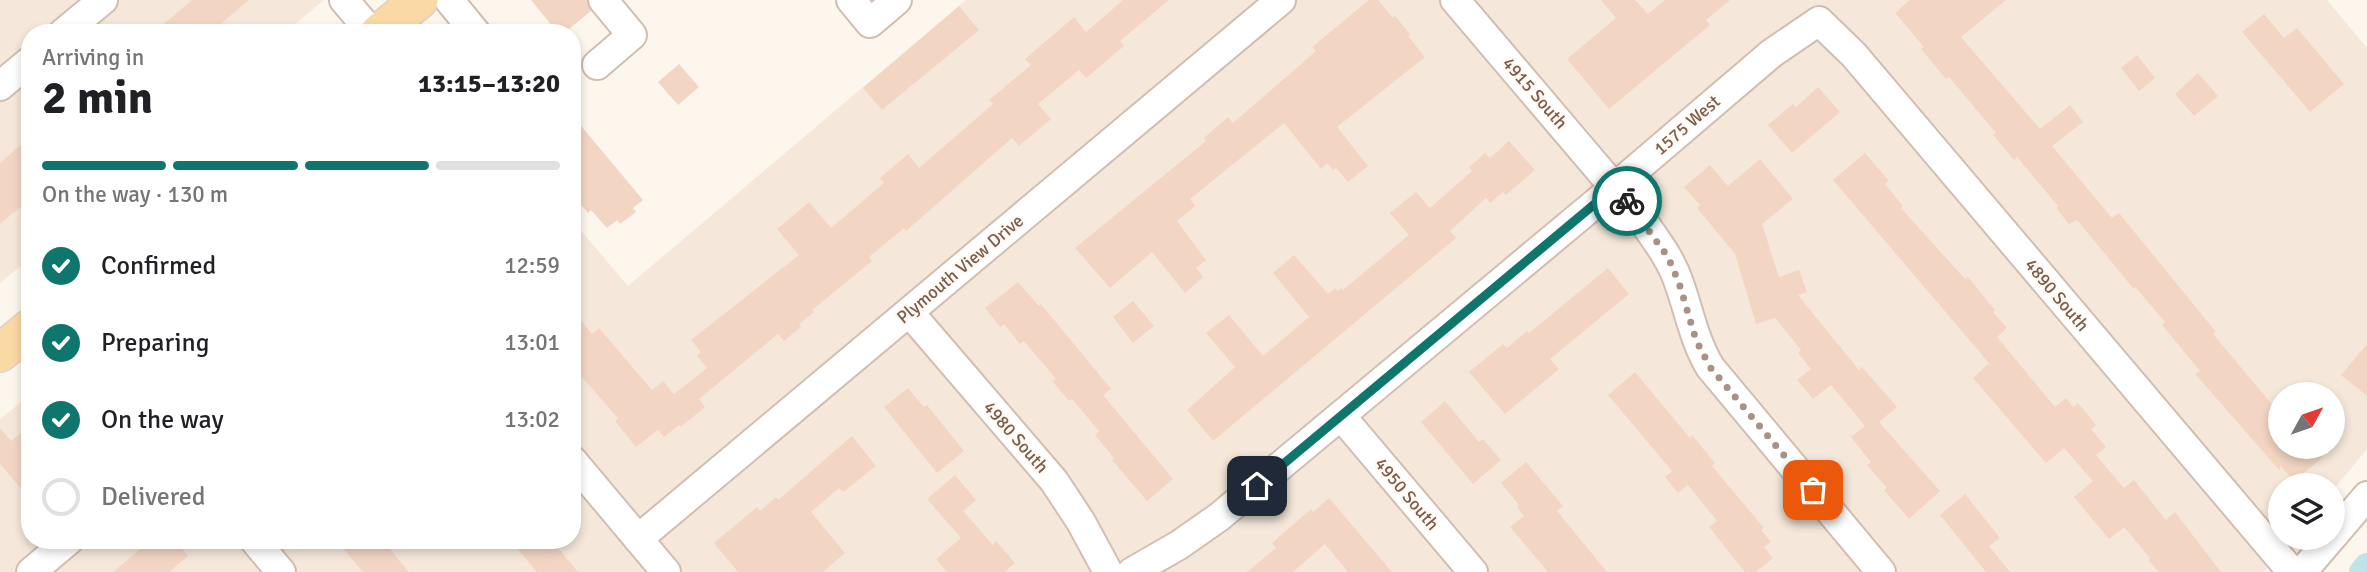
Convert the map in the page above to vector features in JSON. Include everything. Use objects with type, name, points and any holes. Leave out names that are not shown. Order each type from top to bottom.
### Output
[{"type":"main road","points":[[390,24],[419,0]]},
{"type":"main road","points":[[0,353],[21,336]]},
{"type":"street","points":[[74,24],[103,0]]},
{"type":"street","points":[[344,0],[364,24]]},
{"type":"street","points":[[449,0],[469,24]]},
{"type":"street","points":[[597,65],[632,35],[603,0]]},
{"type":"street","points":[[851,0],[870,23],[897,0]]},
{"type":"street","name":"Plymouth View Drive","points":[[638,539],[1281,0]]},
{"type":"street","name":"4915 South","points":[[1455,0],[1615,187],[1668,257],[1679,283],[1696,340],[1710,367],[1881,572]]},
{"type":"street","name":"1575 West","points":[[1132,572],[1179,545],[1219,517],[1772,53],[1819,21]]},
{"type":"street","name":"4890 South","points":[[1819,21],[1854,55],[2292,572]]},
{"type":"street","points":[[0,86],[21,68]]},
{"type":"street","name":"4980 South","points":[[909,312],[1054,481],[1081,522],[1108,572]]},
{"type":"street","name":"4950 South","points":[[1341,416],[1473,572]]},
{"type":"street","points":[[581,471],[666,572]]},
{"type":"street","points":[[2345,522],[2367,496]]},
{"type":"street","points":[[31,572],[58,549]]},
{"type":"street","points":[[262,549],[281,572]]},
{"type":"street","points":[[2302,572],[2321,550]]},
{"type":"shaded area","points":[[0,0],[324,0],[295,24],[21,24],[21,266],[0,283]]},
{"type":"shaded area","points":[[966,0],[2327,0],[2367,48],[2367,449],[2345,476],[2345,473],[2268,473],[2268,550],[2282,550],[2264,572],[0,572],[0,419],[21,402],[21,549],[581,549],[581,231],[628,286]]},
{"type":"building","points":[[192,0],[249,0],[221,24],[164,24]]},
{"type":"building","points":[[531,0],[587,0],[591,11],[575,24],[551,24]]},
{"type":"building","points":[[1123,0],[1169,0],[1120,41],[1124,46],[1086,78],[1079,70],[1038,104],[1051,119],[1019,146],[1012,138],[906,231],[904,228],[869,257],[872,261],[812,310],[814,312],[799,324],[801,327],[784,341],[778,334],[699,399],[705,407],[681,427],[679,425],[664,437],[658,430],[636,447],[615,421],[618,418],[581,376],[581,321],[592,334],[599,328],[652,390],[663,381],[674,394],[707,368],[697,356],[701,352],[691,340],[799,255],[777,229],[809,202],[831,228],[884,183],[880,178],[908,154],[919,168],[993,104],[989,100],[1031,65],[1025,59],[1074,17],[1086,32]]},
{"type":"building","points":[[1369,0],[1378,0],[1393,18],[1395,16],[1425,57],[1337,127],[1368,166],[1348,182],[1336,168],[1333,170],[1327,163],[1321,169],[1284,123],[1190,199],[1195,206],[1177,221],[1206,260],[1196,268],[1203,277],[1185,293],[1152,252],[1110,288],[1075,248],[1206,141],[1204,138],[1228,117],[1233,123],[1316,51],[1312,47]]},
{"type":"building","points":[[1601,0],[1635,0],[1648,14],[1665,0],[1730,0],[1706,20],[1710,25],[1609,109],[1567,59],[1616,18]]},
{"type":"building","points":[[1910,0],[2006,0],[1961,37],[2040,129],[2070,105],[2083,122],[2052,146],[2112,218],[2119,213],[2268,400],[2268,457],[2195,374],[2200,371],[2162,325],[2165,322],[2077,220],[2069,224],[2056,208],[2058,206],[2017,157],[2014,160],[1993,135],[1996,133],[1949,77],[1946,79],[1921,49],[1924,47],[1895,13]]},
{"type":"building","points":[[959,6],[979,30],[882,110],[863,88]]},
{"type":"building","points":[[2264,14],[2284,38],[2297,28],[2344,84],[2310,112],[2242,32]]},
{"type":"building","points":[[2137,55],[2155,78],[2139,91],[2121,68]]},
{"type":"building","points":[[679,64],[699,87],[678,105],[658,82]]},
{"type":"building","points":[[2198,73],[2218,96],[2194,116],[2175,94]]},
{"type":"building","points":[[1818,87],[1840,112],[1792,153],[1768,125],[1793,104],[1796,107]]},
{"type":"building","points":[[581,126],[643,200],[633,208],[636,212],[620,224],[617,220],[607,228],[591,210],[588,213],[581,205]]},
{"type":"building","points":[[1509,141],[1535,170],[1506,195],[1503,192],[1490,203],[1486,198],[1450,231],[1456,238],[1213,441],[1187,410],[1235,367],[1206,333],[1229,315],[1263,356],[1309,317],[1273,273],[1294,255],[1328,294],[1335,288],[1338,291],[1341,288],[1343,290],[1409,235],[1390,213],[1416,192],[1430,208],[1472,171],[1469,167],[1485,153],[1490,158]]},
{"type":"building","points":[[21,145],[21,206],[0,224],[0,163]]},
{"type":"building","points":[[1865,153],[1889,181],[1885,184],[1903,206],[1901,208],[1965,279],[1968,277],[1995,310],[1993,312],[2007,328],[1997,337],[2055,407],[2066,398],[2073,407],[2078,403],[2096,425],[2091,429],[2106,447],[2096,455],[2124,488],[2134,480],[2166,520],[2175,512],[2221,572],[2159,572],[2124,527],[2109,539],[2074,497],[2093,481],[2064,448],[2046,463],[1973,378],[1989,363],[1833,180]]},
{"type":"building","points":[[1760,159],[1793,199],[1762,224],[1779,277],[1799,270],[1807,292],[1798,295],[1859,370],[1862,367],[1897,407],[1879,422],[1940,491],[1909,519],[1884,490],[1887,488],[1867,465],[1871,462],[1851,437],[1865,426],[1831,385],[1813,399],[1797,380],[1811,369],[1798,353],[1801,350],[1775,318],[1756,324],[1735,254],[1697,208],[1700,205],[1684,187],[1710,165],[1728,186]]},
{"type":"building","points":[[1608,268],[1629,294],[1550,359],[1559,369],[1505,414],[1469,372],[1503,344],[1507,348],[1527,331],[1529,333]]},
{"type":"building","points":[[1018,282],[1039,306],[1041,304],[1111,389],[1103,395],[1173,479],[1147,501],[1112,460],[1114,458],[1095,435],[1099,431],[1072,399],[1069,401],[1052,381],[1056,379],[1024,341],[1020,344],[1004,324],[1000,327],[985,308]]},
{"type":"building","points":[[1133,301],[1154,326],[1133,343],[1113,317]]},
{"type":"building","points":[[2367,344],[2367,396],[2341,375]]},
{"type":"building","points":[[1635,372],[1690,438],[1692,435],[1715,463],[1712,466],[1764,528],[1761,530],[1771,542],[1764,547],[1773,558],[1756,572],[1745,572],[1709,527],[1717,521],[1688,485],[1678,493],[1665,477],[1672,471],[1608,395]]},
{"type":"building","points":[[908,388],[924,407],[927,405],[964,451],[937,473],[884,407]]},
{"type":"building","points":[[1445,401],[1479,442],[1483,439],[1501,460],[1473,484],[1421,422]]},
{"type":"building","points":[[0,428],[11,441],[21,433],[21,488],[0,464]]},
{"type":"building","points":[[852,436],[876,466],[843,492],[839,488],[811,512],[845,553],[823,572],[738,572],[714,543],[757,507],[760,511],[776,497],[778,500]]},
{"type":"building","points":[[2269,459],[2321,459],[2304,473],[2287,473],[2280,465],[2280,471]]},
{"type":"building","points":[[1526,462],[1563,506],[1557,511],[1607,572],[1548,572],[1510,527],[1524,516],[1517,507],[1519,505],[1501,483]]},
{"type":"building","points":[[955,475],[976,500],[963,511],[993,545],[996,541],[1015,563],[1005,572],[947,572],[936,559],[961,538],[927,499]]},
{"type":"building","points":[[1965,494],[2000,538],[1989,546],[2010,572],[1986,572],[1940,515]]},
{"type":"building","points":[[1329,498],[1392,572],[1348,572],[1325,544],[1293,572],[1247,572],[1276,548],[1272,543],[1311,509],[1313,512]]},
{"type":"building","points":[[141,549],[182,549],[188,556],[169,572],[113,572]]},
{"type":"building","points":[[344,549],[390,549],[409,572],[363,572]]},
{"type":"building","points":[[518,549],[559,549],[578,572],[537,572]]},
{"type":"waterway","points":[[2362,572],[2367,566]]},
{"type":"way so far","points":[[1627,201],[1668,257],[1679,283],[1696,340],[1710,367],[1813,490]]},
{"type":"route","points":[[1257,486],[1615,187],[1627,201]]}]
